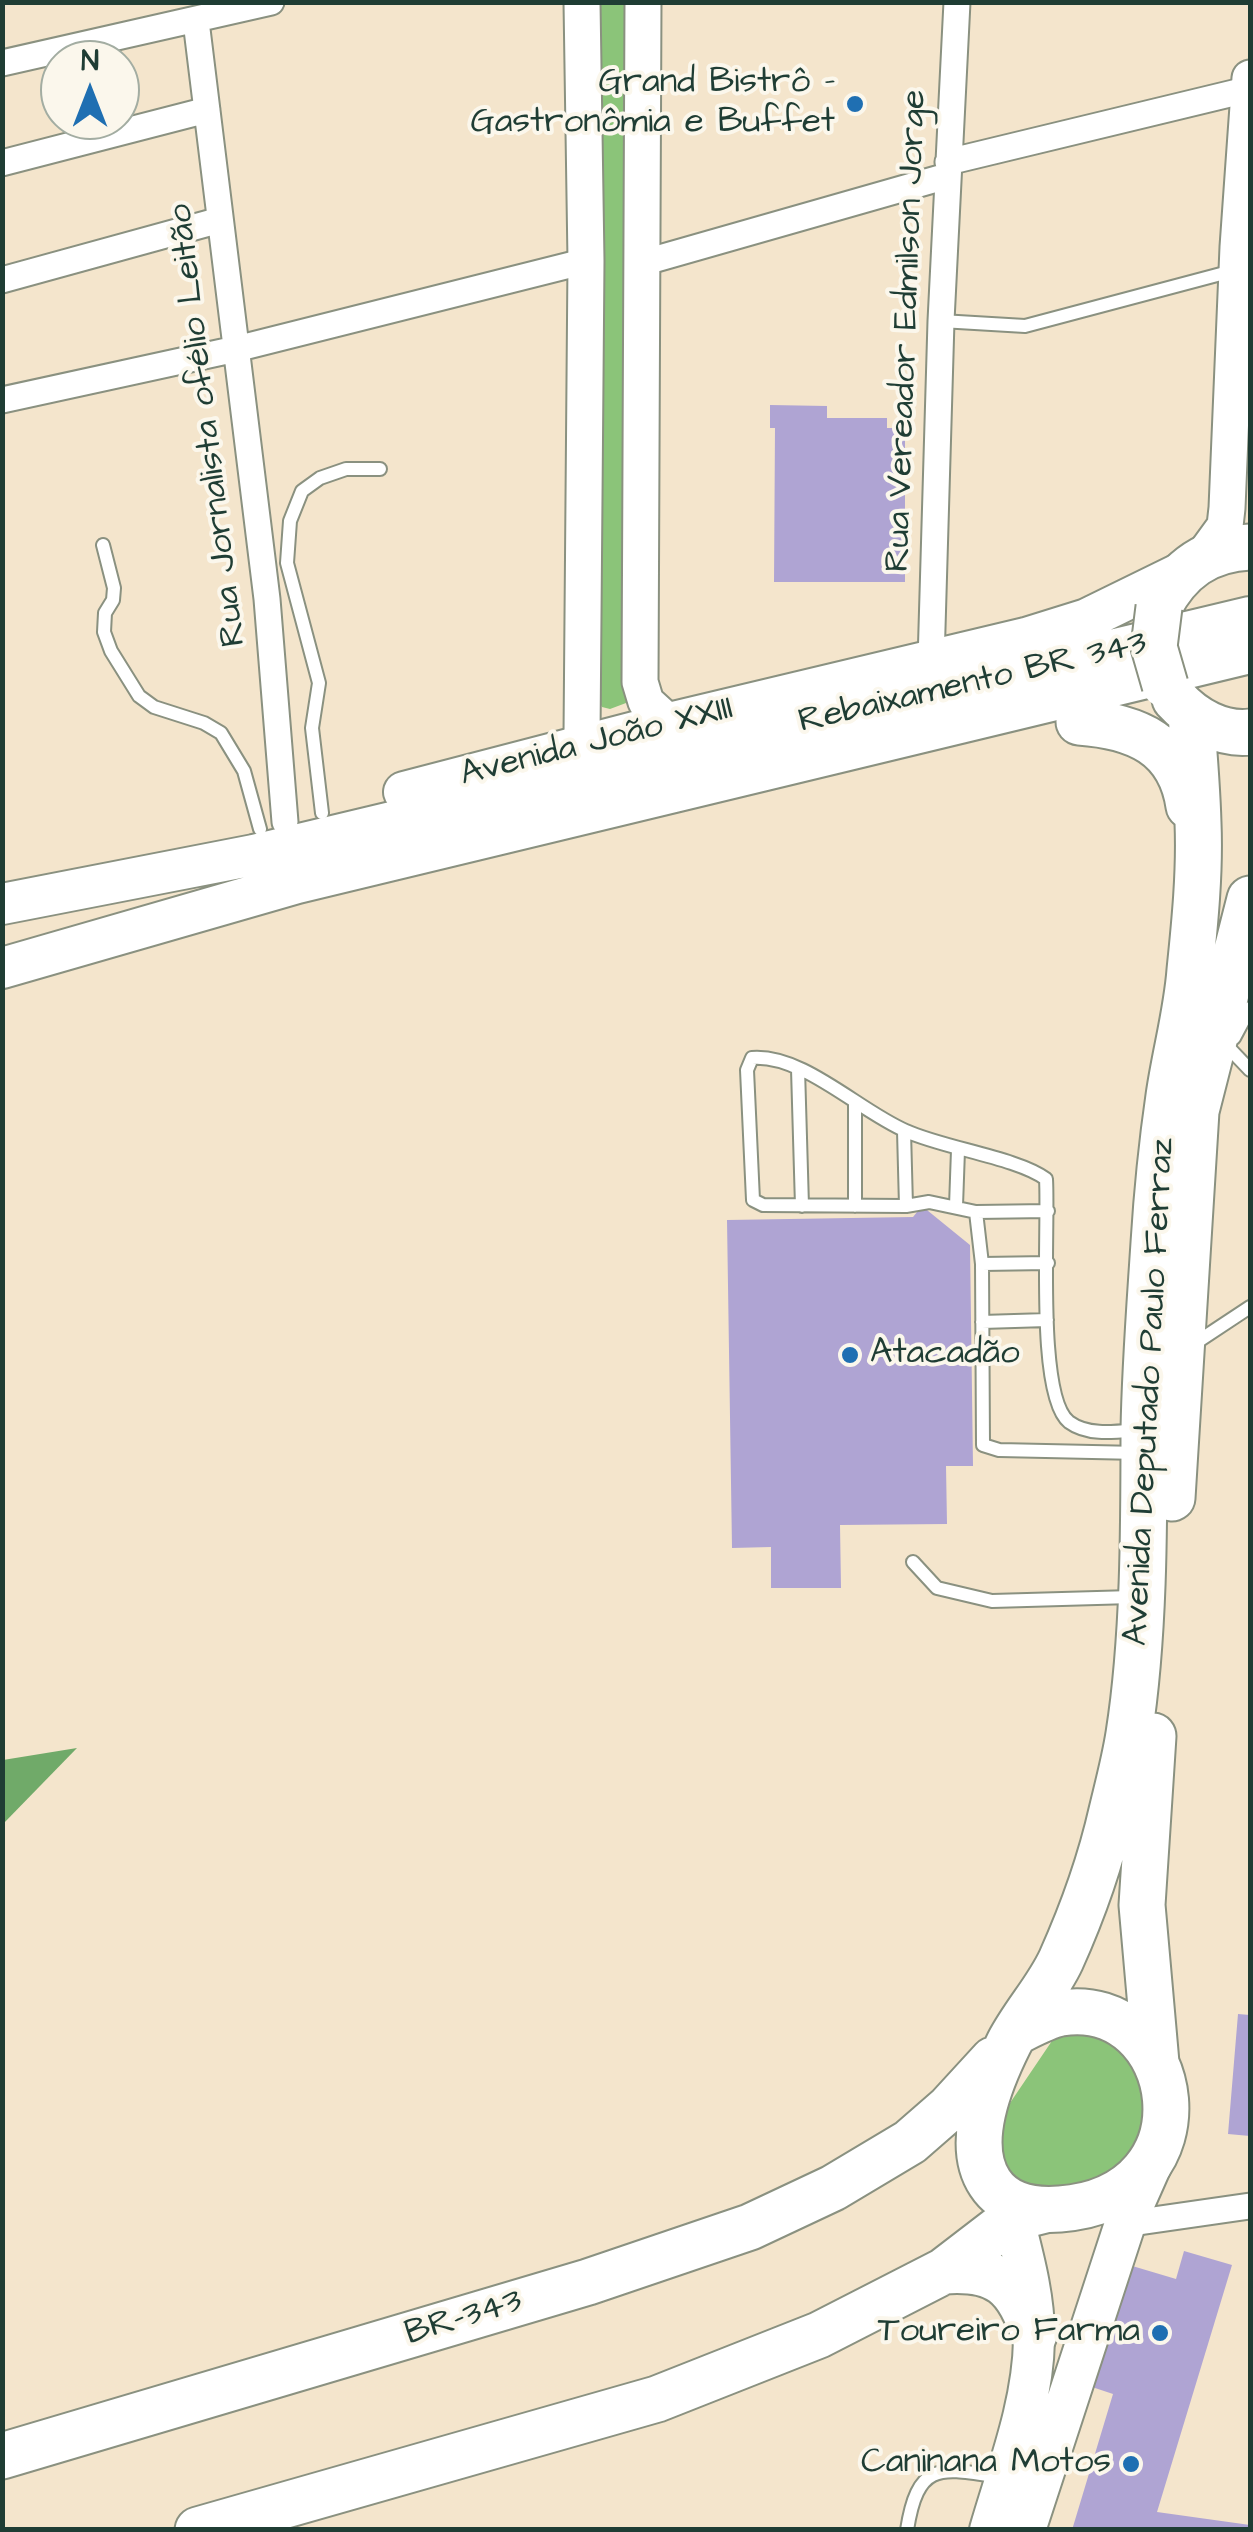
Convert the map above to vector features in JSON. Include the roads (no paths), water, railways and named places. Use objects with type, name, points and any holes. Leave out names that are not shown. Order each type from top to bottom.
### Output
[{"type":"highway","points":[[1181,579],[1228,548],[1250,547]]},
{"type":"highway","name":"Avenida Deputado Paulo Ferraz","points":[[910,2142],[949,2108],[1012,2038],[1049,1986],[1099,1867],[1129,1738],[1140,1597],[1154,1240],[1168,1098],[1230,974],[1199,827],[1178,700],[1154,647],[1181,579]]},
{"type":"highway","points":[[1178,700],[1215,728],[1250,732]]},
{"type":"highway","points":[[1079,722],[1111,724],[1150,738],[1174,768],[1187,797],[1230,974]]},
{"type":"highway","name":"Avenida Deputado Paulo Ferraz","points":[[1156,2063],[1142,1883],[1171,1525],[1196,1111],[1250,899]]},
{"type":"highway","points":[[198,2530],[657,2399],[819,2335],[944,2271],[1022,2210],[1101,2200],[1123,2189],[1152,2163],[1163,2140],[1164,2089],[1156,2063],[1140,2038],[1097,2015],[1056,2014],[1012,2038]]},
{"type":"highway","name":"Avenida Deputado Paulo Ferraz","points":[[1012,2038],[982,2116],[977,2146],[990,2184],[1022,2210]]},
{"type":"highway","name":"BR-343","points":[[2,2456],[588,2282],[750,2227],[833,2188],[910,2142]]},
{"type":"highway","points":[[944,2271],[974,2269],[996,2277],[1016,2294],[1034,2335]]},
{"type":"main road","name":"Avenida João XXIII","points":[[2,904],[254,856],[578,762],[670,723],[931,662],[1087,620],[1181,579]]},
{"type":"main road","name":"Rebaixamento BR 343","points":[[578,762],[1250,618]]},
{"type":"main road","name":"Rebaixamento BR 343","points":[[625,804],[1250,653]]},
{"type":"main road","name":"Avenida João XXIII","points":[[2,970],[216,928],[1022,733],[1166,711],[1178,700]]},
{"type":"main road","name":"Avenida João XXIII","points":[[2,893],[289,821],[578,762]]},
{"type":"main road","name":"Avenida João XXIII","points":[[2,970],[298,883],[625,804]]},
{"type":"main road","points":[[1025,2530],[1125,2224],[1152,2163]]},
{"type":"main road","points":[[990,2530],[1030,2389],[1034,2335],[1022,2210]]},
{"type":"street","points":[[2,63],[271,2]]},
{"type":"street","points":[[578,762],[582,735],[586,261],[582,2]]},
{"type":"street","points":[[643,2],[640,682],[646,702],[670,723]]},
{"type":"street","name":"Rua Vereador Edmilson Jorge","points":[[931,662],[941,321],[957,2]]},
{"type":"street","name":"Rua Jornalista ofélio Leitão","points":[[196,20],[267,599],[289,821]]},
{"type":"street","points":[[1181,579],[1225,526],[1228,508],[1250,78]]},
{"type":"street","points":[[642,263],[947,169],[1250,89]]},
{"type":"street","points":[[2,163],[207,110]]},
{"type":"street","points":[[2,280],[220,220]]},
{"type":"street","points":[[2,400],[236,349],[586,261]]},
{"type":"street","points":[[1125,2224],[1250,2206]]},
{"type":"lane","points":[[941,321],[1025,326],[1242,258]]},
{"type":"lane","points":[[289,821],[320,683],[287,563],[290,522],[302,491],[320,478],[346,469],[380,469]]},
{"type":"lane","points":[[103,545],[114,588],[105,613],[104,632],[139,696],[154,707],[204,723],[221,733],[244,771],[289,821]]},
{"type":"lane","name":"Avenida Deputado Paulo Ferraz","points":[[1196,1111],[1228,1048],[1230,974]]},
{"type":"lane","points":[[1228,1048],[1250,1070]]},
{"type":"lane","points":[[1048,1211],[976,1212],[929,1202],[906,1206],[763,1205],[753,1200],[747,1070],[752,1058],[769,1057],[798,1069],[904,1130],[1035,1171],[1046,1180],[1048,1211],[1049,1372],[1056,1408],[1070,1422],[1089,1431],[1145,1441]]},
{"type":"lane","points":[[798,1069],[802,1206]]},
{"type":"lane","points":[[855,1103],[855,1206]]},
{"type":"lane","points":[[904,1130],[906,1206]]},
{"type":"lane","points":[[956,1206],[958,1150]]},
{"type":"lane","points":[[976,1212],[982,1264],[983,1445],[986,1448],[1145,1441]]},
{"type":"lane","points":[[982,1264],[1048,1263]]},
{"type":"lane","points":[[1180,1352],[1250,1307]]},
{"type":"lane","points":[[982,1322],[1047,1320]]},
{"type":"lane","points":[[913,1562],[937,1588],[992,1602],[1140,1597]]},
{"type":"lane","points":[[907,2530],[912,2498],[927,2477],[947,2469],[1005,2477]]},
{"type":"place","name":"Grand Bistrô - Gastronômia e Buffet","points":[[855,104]]},
{"type":"place","name":"Atacadão","points":[[850,1355]]},
{"type":"place","name":"Toureiro Farma","points":[[1160,2333]]},
{"type":"place","name":"Caninana Motos","points":[[1131,2464]]}]
